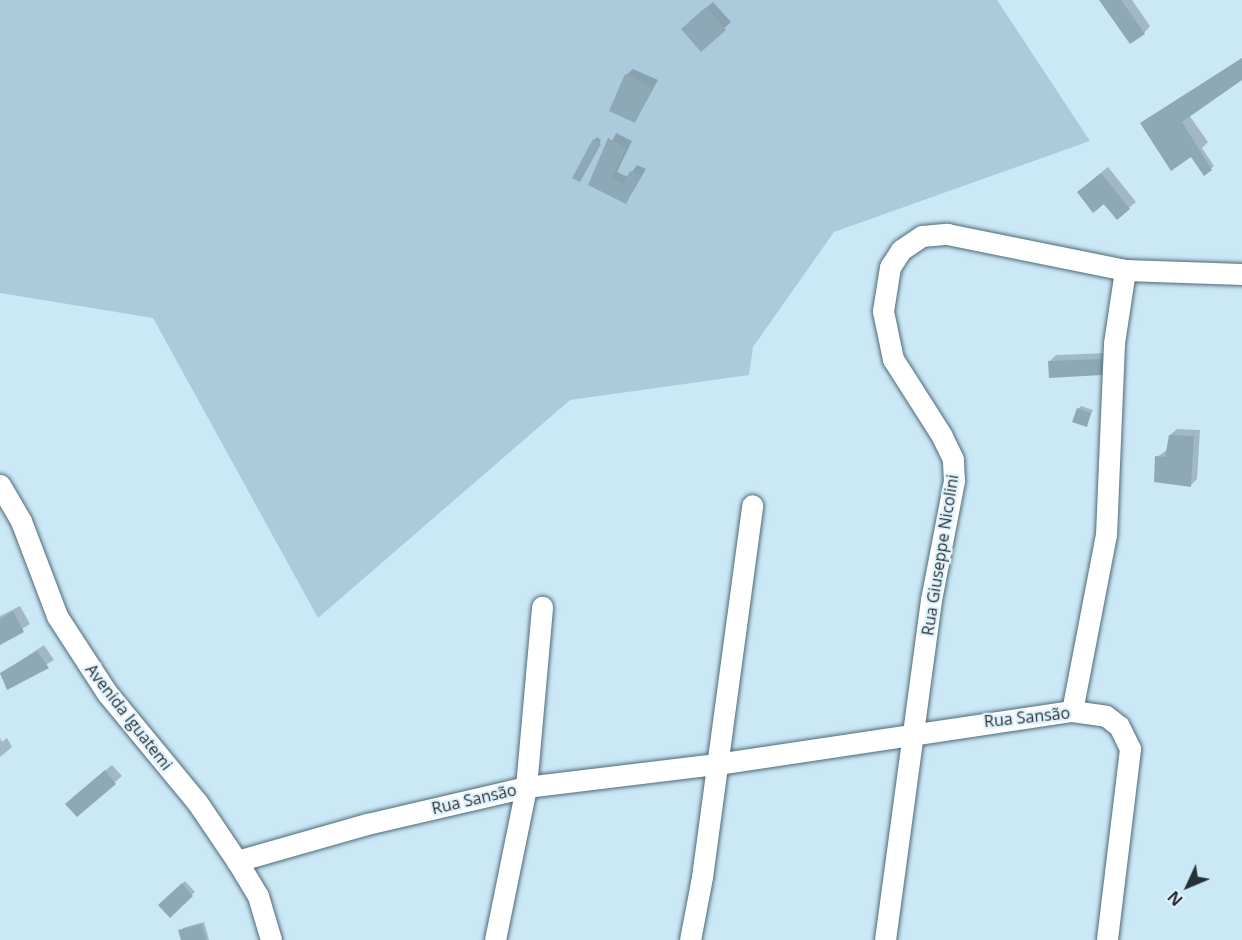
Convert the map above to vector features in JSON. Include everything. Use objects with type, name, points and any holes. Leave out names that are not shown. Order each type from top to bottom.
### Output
[{"type":"street","name":"Rua Giuseppe Nicolini","points":[[885,940],[931,600],[954,481],[953,459],[893,359],[884,311],[890,267],[902,250],[922,236],[947,234],[1125,270],[1242,274]]},
{"type":"street","points":[[1072,711],[1106,535],[1112,476],[1114,343],[1125,270]]},
{"type":"street","name":"Avenida Iguatemi","points":[[0,485],[21,521],[57,616],[107,693],[197,802],[237,861],[258,896],[270,940]]},
{"type":"street","points":[[690,940],[717,764],[752,505]]},
{"type":"street","points":[[495,940],[526,787],[542,608]]},
{"type":"street","name":"Rua Sansão","points":[[237,861],[367,824],[526,787],[717,764],[914,736],[945,728],[1072,711],[1106,716],[1119,726],[1130,749],[1107,940]]},
{"type":"shaded area","points":[[0,0],[997,0],[1090,141],[834,232],[753,347],[749,375],[570,400],[318,618],[153,318],[0,293]]},
{"type":"building","points":[[1099,0],[1121,0],[1145,34],[1130,44]]},
{"type":"building","points":[[706,7],[726,30],[701,52],[681,29]]},
{"type":"building","points":[[1242,58],[1242,80],[1182,122],[1212,170],[1204,176],[1191,157],[1171,171],[1140,123]]},
{"type":"building","points":[[625,74],[653,87],[635,123],[609,111]]},
{"type":"building","points":[[608,138],[626,148],[611,178],[623,184],[630,171],[640,176],[626,204],[588,185]]},
{"type":"building","points":[[593,139],[601,144],[580,182],[572,178]]},
{"type":"building","points":[[1101,173],[1130,209],[1117,220],[1104,204],[1093,213],[1077,192]]},
{"type":"building","points":[[1102,359],[1102,375],[1049,378],[1048,361]]},
{"type":"building","points":[[1077,408],[1091,413],[1087,427],[1072,422]]},
{"type":"building","points":[[1169,435],[1194,436],[1191,487],[1154,482],[1155,456],[1165,457]]},
{"type":"building","points":[[13,611],[24,632],[0,645],[0,619]]},
{"type":"building","points":[[37,651],[49,668],[7,690],[0,673]]},
{"type":"building","points":[[105,770],[116,784],[77,817],[65,804]]},
{"type":"building","points":[[182,883],[193,896],[170,918],[158,905]]},
{"type":"building","points":[[202,924],[206,940],[181,940],[178,930]]}]
